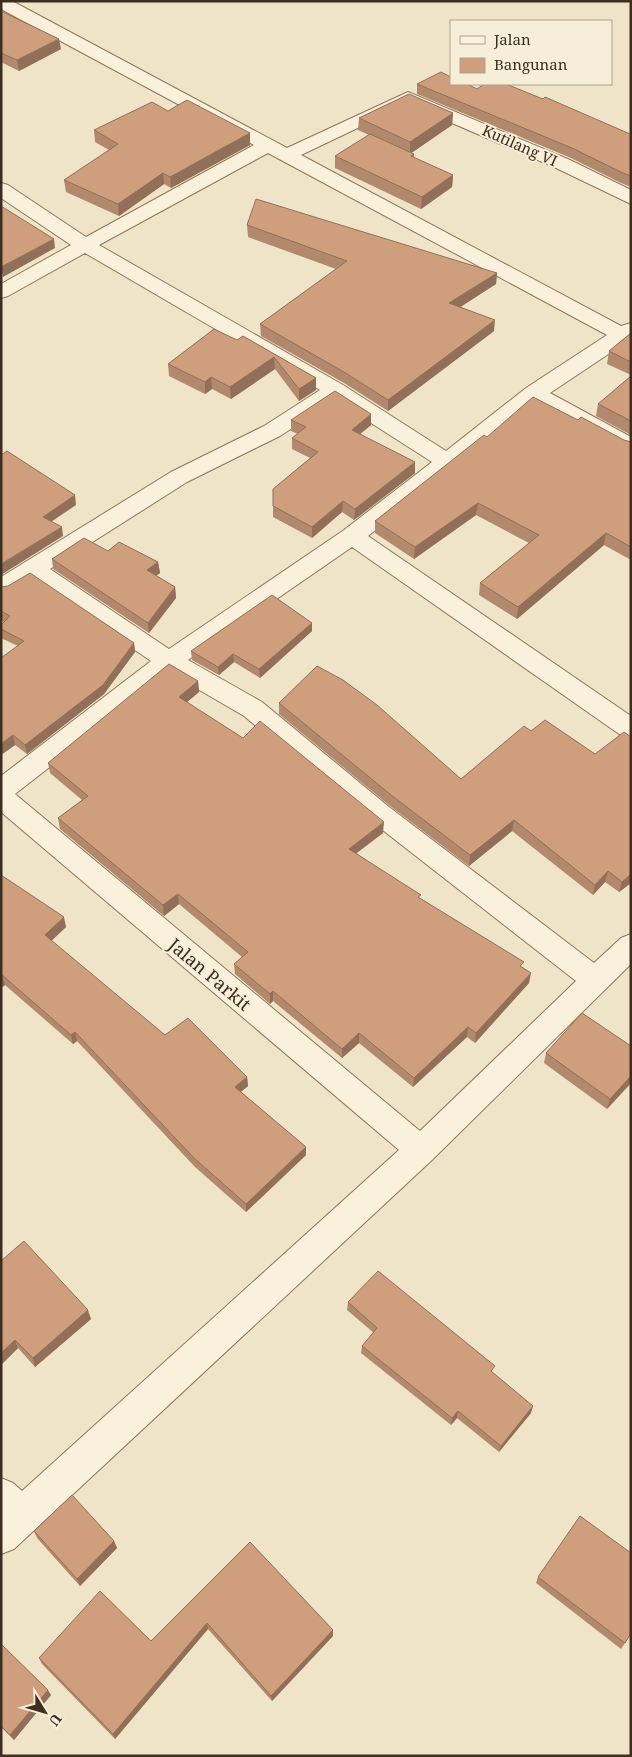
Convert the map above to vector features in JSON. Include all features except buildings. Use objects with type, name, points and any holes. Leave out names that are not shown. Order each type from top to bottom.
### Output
[{"type":"street","points":[[1,2],[278,150],[626,332],[534,393],[352,536],[168,661],[1,790]]},
{"type":"street","name":"Kutilang VI","points":[[278,150],[408,97],[563,164],[631,198]]},
{"type":"street","points":[[1,292],[85,244],[278,150]]},
{"type":"street","points":[[1,189],[85,244],[335,390],[446,461]]},
{"type":"street","points":[[1,588],[179,478],[272,431],[335,390]]},
{"type":"street","points":[[534,393],[631,446]]},
{"type":"street","points":[[352,536],[631,729]]},
{"type":"street","points":[[32,568],[168,661],[253,709],[373,808],[596,982]]},
{"type":"street","name":"Jalan Parkit","points":[[1,797],[421,1150]]},
{"type":"street","points":[[8,1516],[421,1150],[631,946]]}]
